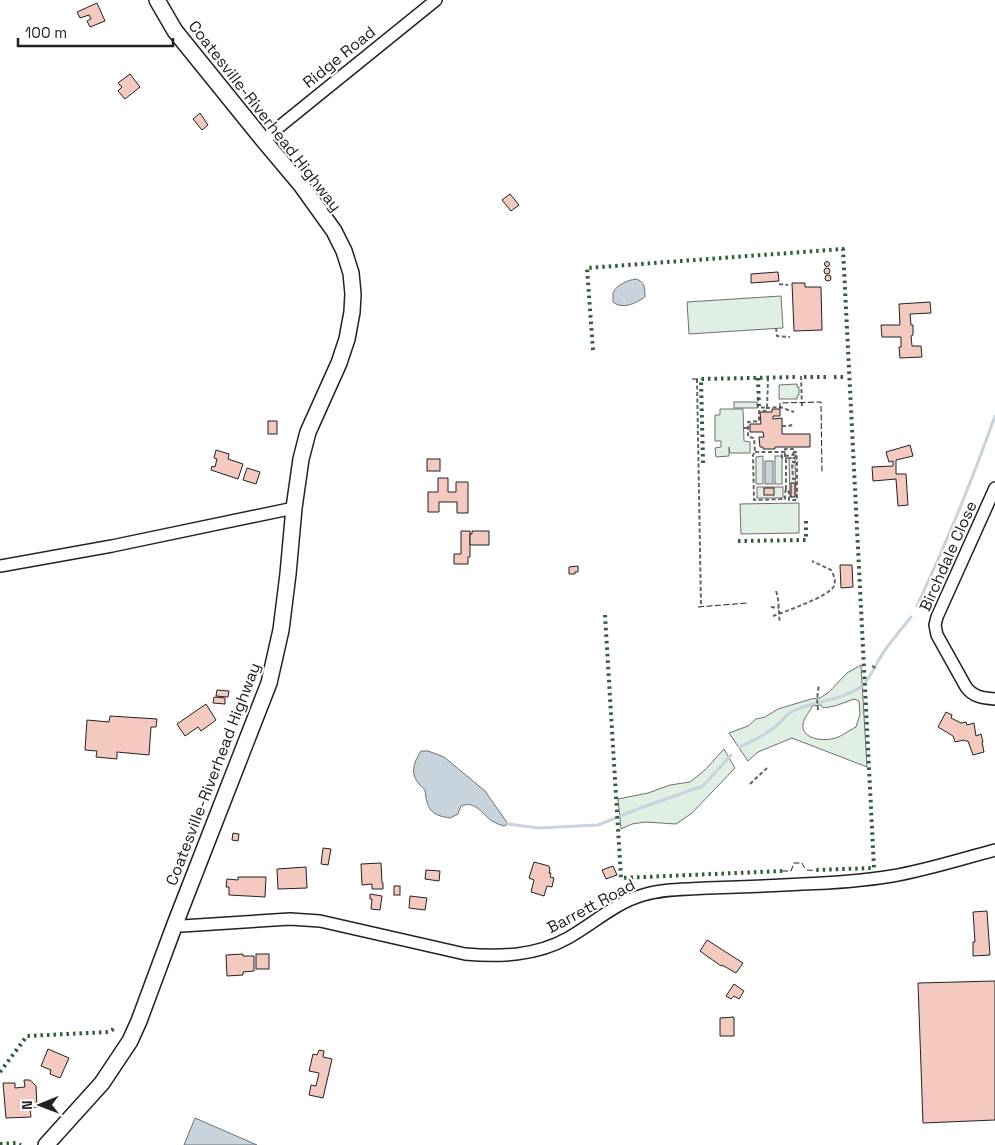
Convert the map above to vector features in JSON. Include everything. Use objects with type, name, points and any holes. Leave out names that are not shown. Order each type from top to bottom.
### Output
[{"type":"main road","name":"Coatesville-Riverhead Highway","points":[[46,1145],[102,1083],[130,1041],[269,683],[281,630],[301,460],[308,432],[339,363],[347,339],[352,312],[351,273],[344,251],[334,231],[301,185],[175,31],[157,0]]},
{"type":"street","name":"Ridge Road","points":[[264,141],[436,0]]},
{"type":"street","name":"Birchdale Close","points":[[995,488],[935,625],[937,635],[969,691],[976,696],[995,699]]},
{"type":"street","points":[[0,566],[112,546],[294,508]]},
{"type":"street","name":"Barrett Road","points":[[174,924],[182,926],[290,918],[320,921],[465,954],[505,956],[528,953],[548,947],[568,938],[628,901],[644,895],[682,890],[867,880],[894,876],[995,850]]},
{"type":"path","points":[[779,284],[788,285]]},
{"type":"path","points":[[776,328],[776,336],[790,337]]},
{"type":"path","points":[[801,376],[802,408]]},
{"type":"path","points":[[697,379],[701,607]]},
{"type":"path","points":[[768,379],[767,411],[759,411],[759,422],[748,422],[748,438],[754,438],[754,500],[785,499],[786,460],[784,449],[793,449],[793,452],[796,452],[797,461],[797,500],[789,500],[786,489]]},
{"type":"path","points":[[758,397],[758,407],[780,407],[794,412]]},
{"type":"path","points":[[782,426],[794,424]]},
{"type":"path","points":[[744,428],[749,428]]},
{"type":"path","points":[[755,452],[793,455],[793,452]]},
{"type":"path","points":[[773,616],[814,600],[832,590],[835,581],[832,570],[812,561]]},
{"type":"path","points":[[776,591],[780,623]]},
{"type":"path","points":[[771,607],[778,608]]},
{"type":"path","points":[[872,666],[876,668]]},
{"type":"path","points":[[818,710],[816,699],[819,684]]},
{"type":"path","points":[[750,784],[767,768]]},
{"type":"green space","points":[[781,296],[783,328],[689,334],[687,302]]},
{"type":"green space","points":[[797,384],[799,395],[797,399],[779,399],[779,385]]},
{"type":"green space","points":[[734,402],[757,402],[757,408],[734,408]]},
{"type":"green space","points":[[720,409],[743,409],[744,441],[750,442],[750,453],[730,453],[729,447],[729,456],[716,457],[715,448],[721,447],[721,441],[715,441],[715,415],[720,415]]},
{"type":"green space","points":[[763,456],[763,484],[756,484],[756,457]]},
{"type":"green space","points":[[775,456],[782,456],[782,484],[775,484]]},
{"type":"green space","points":[[789,458],[795,458],[796,496],[790,497]]},
{"type":"green space","points":[[757,487],[783,487],[783,498],[757,498]]},
{"type":"green space","points":[[799,503],[799,533],[741,534],[740,504]]},
{"type":"green space","points":[[861,665],[867,767],[792,738],[758,752],[748,761],[729,733],[748,726],[756,719],[765,717],[778,709],[820,698],[829,692],[847,673]],"holes":[[[854,699],[859,701],[860,714],[856,727],[827,740],[812,737],[805,733],[803,724],[812,706],[821,705],[823,708]]]},
{"type":"green space","points":[[724,749],[735,768],[692,813],[676,824],[645,822],[632,824],[621,829],[618,799],[648,793],[670,785],[690,782],[705,770]]},
{"type":"shaded area","points":[[636,279],[644,286],[645,297],[625,306],[613,302],[613,293],[619,285]]},
{"type":"shaded area","points":[[765,461],[773,461],[773,484],[765,484]]},
{"type":"shaded area","points":[[421,751],[428,751],[444,757],[485,791],[508,824],[504,826],[492,821],[474,806],[470,805],[461,806],[458,814],[450,818],[434,813],[427,802],[425,790],[417,781],[414,772],[415,762]]},
{"type":"shaded area","points":[[195,1118],[257,1145],[184,1145]]},
{"type":"building","points":[[97,3],[105,21],[90,27],[87,21],[91,19],[89,15],[80,18],[77,12]]},
{"type":"building","points":[[130,74],[140,87],[125,99],[118,91],[122,87],[118,83]]},
{"type":"building","points":[[200,113],[208,125],[202,130],[193,119]]},
{"type":"building","points":[[510,194],[519,205],[511,211],[502,200]]},
{"type":"building","points":[[827,261],[830,264],[827,267],[824,264]]},
{"type":"building","points":[[827,268],[830,271],[827,274],[824,271]]},
{"type":"building","points":[[778,272],[779,281],[751,283],[751,274]]},
{"type":"building","points":[[828,275],[831,278],[828,281],[825,278]]},
{"type":"building","points":[[792,283],[805,283],[805,287],[821,287],[822,330],[794,331]]},
{"type":"building","points":[[930,302],[931,313],[910,314],[911,325],[913,325],[912,346],[921,346],[922,357],[900,358],[899,347],[901,347],[901,337],[882,337],[881,325],[900,325],[899,304]]},
{"type":"building","points":[[772,409],[780,409],[780,416],[773,416],[773,419],[782,418],[782,434],[810,434],[810,447],[763,449],[763,447],[760,447],[759,437],[764,437],[763,432],[750,432],[750,424],[761,424],[760,412],[772,412]]},
{"type":"building","points":[[268,421],[277,421],[277,434],[268,434]]},
{"type":"building","points":[[910,445],[913,456],[896,460],[896,474],[906,474],[908,505],[898,506],[896,479],[873,481],[872,467],[893,466],[893,461],[889,462],[886,452]]},
{"type":"building","points":[[216,450],[229,454],[228,459],[243,464],[238,479],[211,470],[212,466],[215,467],[217,459],[214,458]]},
{"type":"building","points":[[427,459],[440,459],[440,471],[427,471]]},
{"type":"building","points":[[247,468],[260,472],[256,484],[243,480]]},
{"type":"building","points":[[438,478],[448,478],[448,492],[456,492],[456,482],[468,482],[468,513],[457,513],[457,502],[439,502],[439,512],[428,512],[428,492],[438,492]]},
{"type":"building","points":[[791,483],[795,483],[795,497],[791,497]]},
{"type":"building","points":[[764,488],[774,488],[774,495],[764,495]]},
{"type":"building","points":[[461,531],[470,531],[470,557],[468,557],[468,564],[454,564],[454,554],[461,554]]},
{"type":"building","points":[[472,531],[489,531],[489,545],[470,545],[470,534],[472,534]]},
{"type":"building","points":[[840,565],[852,565],[853,587],[841,588]]},
{"type":"building","points":[[578,566],[578,572],[569,574],[569,567]]},
{"type":"building","points":[[217,690],[229,691],[228,697],[216,696]]},
{"type":"building","points":[[214,697],[225,698],[225,704],[213,703]]},
{"type":"building","points":[[206,704],[216,720],[201,731],[198,727],[185,736],[177,724]]},
{"type":"building","points":[[946,712],[952,715],[951,718],[961,723],[966,722],[967,725],[974,723],[976,736],[981,734],[984,752],[973,755],[968,741],[955,742],[953,736],[938,727]]},
{"type":"building","points":[[110,716],[157,719],[156,727],[151,727],[149,755],[117,752],[117,759],[96,757],[97,751],[85,750],[87,720],[109,722]]},
{"type":"building","points":[[233,833],[239,834],[238,841],[232,840]]},
{"type":"building","points":[[323,848],[331,849],[328,865],[321,864]]},
{"type":"building","points":[[534,862],[549,866],[550,877],[554,878],[552,887],[547,886],[544,896],[531,892],[534,880],[529,878]]},
{"type":"building","points":[[381,863],[383,889],[372,889],[372,884],[362,885],[361,864]]},
{"type":"building","points":[[613,866],[617,875],[606,879],[602,870]]},
{"type":"building","points":[[306,867],[307,888],[278,889],[277,869]]},
{"type":"building","points":[[426,870],[440,871],[439,881],[425,879]]},
{"type":"building","points":[[238,877],[266,877],[265,897],[229,895],[229,887],[226,887],[227,879],[238,880]]},
{"type":"building","points":[[394,886],[400,886],[400,895],[394,895]]},
{"type":"building","points":[[370,894],[382,896],[380,910],[371,909],[372,899],[370,899]]},
{"type":"building","points":[[410,896],[427,898],[425,910],[409,908]]},
{"type":"building","points":[[987,911],[990,955],[973,956],[973,942],[975,942],[973,912]]},
{"type":"building","points":[[707,940],[743,963],[736,973],[721,966],[700,951]]},
{"type":"building","points":[[243,954],[243,956],[254,956],[254,971],[243,972],[243,975],[227,976],[226,955]]},
{"type":"building","points":[[256,954],[269,954],[269,969],[256,969]]},
{"type":"building","points":[[995,981],[995,1120],[923,1123],[918,983]]},
{"type":"building","points":[[734,984],[744,991],[739,999],[734,996],[731,999],[726,996]]},
{"type":"building","points":[[734,1017],[734,1036],[720,1036],[720,1018]]},
{"type":"building","points":[[48,1049],[69,1058],[60,1078],[50,1074],[51,1070],[41,1066]]},
{"type":"building","points":[[319,1050],[324,1051],[323,1057],[332,1059],[323,1098],[309,1095],[311,1085],[316,1086],[319,1073],[309,1071],[313,1054],[317,1055]]},
{"type":"building","points":[[24,1080],[30,1080],[36,1086],[37,1107],[30,1108],[31,1117],[6,1118],[3,1083],[15,1083],[15,1088],[25,1087]]},
{"type":"waterway","points":[[917,606],[958,512],[995,416]]},
{"type":"waterway","points":[[739,747],[768,732],[793,711],[843,696],[863,685],[885,650],[911,617]]},
{"type":"waterway","points":[[508,824],[539,828],[598,825],[703,786],[731,755]]},
{"type":"hedge","points":[[593,350],[587,268],[843,249],[874,868],[815,870]]},
{"type":"hedge","points":[[703,463],[701,379],[798,377]]},
{"type":"hedge","points":[[804,377],[827,377]]},
{"type":"hedge","points":[[834,377],[843,377]]},
{"type":"hedge","points":[[758,378],[759,406]]},
{"type":"hedge","points":[[738,541],[806,540],[806,519]]},
{"type":"hedge","points":[[605,615],[621,878],[782,871]]},
{"type":"hedge","points":[[0,1072],[27,1036],[108,1032],[116,1026]]},
{"type":"hedge","points":[[0,1144],[16,1143],[21,1145]]},
{"type":"fence","points":[[692,379],[701,379]]},
{"type":"fence","points":[[780,409],[780,403],[821,402],[822,474]]},
{"type":"fence","points":[[785,458],[795,458],[795,453]]},
{"type":"fence","points":[[782,454],[783,458]]},
{"type":"fence","points":[[698,607],[747,603]]},
{"type":"fence","points":[[782,871],[791,871],[794,863],[802,863],[807,869],[815,870]]}]
